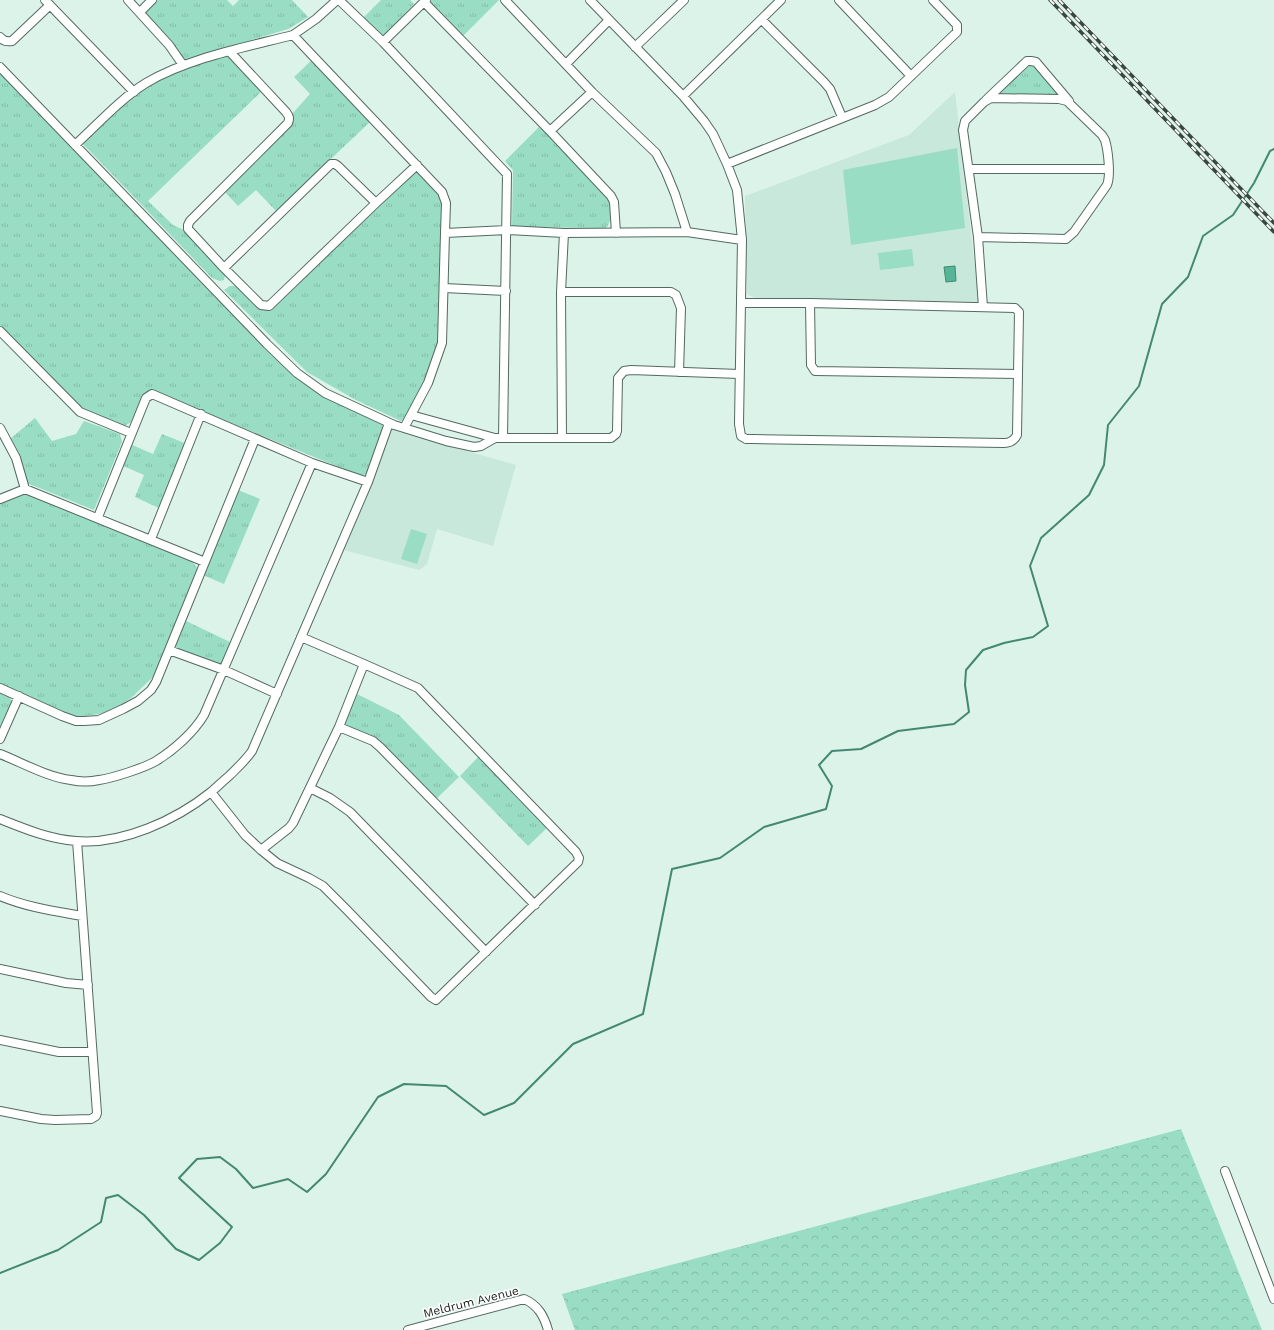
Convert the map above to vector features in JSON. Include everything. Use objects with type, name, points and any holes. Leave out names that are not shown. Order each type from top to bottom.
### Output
[{"type":"street","points":[[128,0],[169,45],[183,65]]},
{"type":"street","points":[[140,12],[152,0]]},
{"type":"street","points":[[75,145],[134,92],[147,83],[183,65],[293,35],[316,19],[338,0],[384,42],[507,174],[506,291],[499,438]]},
{"type":"street","points":[[505,0],[592,92],[656,153],[675,194],[687,232]]},
{"type":"street","points":[[590,0],[683,96],[704,121],[713,134],[737,190],[742,240],[742,302],[739,374],[739,430],[741,436],[746,439],[1004,443],[1012,441],[1017,435],[1019,312],[1017,309],[1012,307],[742,302]]},
{"type":"street","points":[[634,47],[684,0]]},
{"type":"street","points":[[683,96],[781,0]]},
{"type":"street","points":[[839,0],[911,76]]},
{"type":"street","points":[[727,164],[875,105],[889,97],[958,30],[955,22],[933,0]]},
{"type":"street","points":[[384,42],[425,1],[613,199],[616,233]]},
{"type":"street","points":[[0,37],[5,41],[12,41],[48,3],[134,92]]},
{"type":"street","points":[[566,64],[609,20]]},
{"type":"street","points":[[762,20],[830,89],[842,117]]},
{"type":"street","points":[[293,35],[417,165],[442,192],[445,198],[442,343],[428,383],[404,428]]},
{"type":"street","points":[[230,52],[290,116],[290,119],[288,123],[188,225],[188,229],[191,234],[261,305],[269,306],[417,165]]},
{"type":"street","points":[[978,237],[1066,239],[1074,232],[1108,182],[1105,140],[1036,62],[1031,60],[1027,61],[984,102],[965,121],[963,125],[978,237],[984,307]]},
{"type":"street","points":[[0,67],[267,344],[297,373],[325,392],[404,428],[446,441],[474,447],[481,446],[499,438]]},
{"type":"street","points":[[550,131],[592,92]]},
{"type":"street","points":[[984,102],[991,98],[1059,99],[1070,102]]},
{"type":"street","points":[[224,268],[331,164],[338,166],[376,203]]},
{"type":"street","points":[[969,169],[1108,169]]},
{"type":"street","points":[[445,232],[507,230],[564,233],[687,232],[742,240]]},
{"type":"street","points":[[562,438],[561,292],[564,233]]},
{"type":"street","points":[[444,288],[506,291]]},
{"type":"street","points":[[561,292],[671,292],[676,295],[681,308],[679,372]]},
{"type":"street","points":[[810,303],[811,365],[815,370],[1018,374]]},
{"type":"street","points":[[0,331],[80,412],[131,434]]},
{"type":"street","points":[[411,415],[499,438],[608,438],[614,436],[617,431],[618,378],[624,371],[739,374]]},
{"type":"street","points":[[98,517],[146,398],[152,394],[312,463],[368,482]]},
{"type":"street","points":[[151,539],[201,414]]},
{"type":"street","points":[[0,819],[45,836],[77,841],[114,839],[165,821],[179,813],[211,792],[246,760],[252,752],[368,482],[389,422]]},
{"type":"street","points":[[0,428],[16,458],[25,489]]},
{"type":"street","points":[[0,688],[76,721],[100,720],[133,704],[151,690],[156,682],[256,439]]},
{"type":"street","points":[[0,754],[48,774],[70,780],[87,782],[138,769],[156,761],[192,731],[204,715],[312,463]]},
{"type":"street","points":[[0,499],[25,489],[98,517],[205,562]]},
{"type":"street","points":[[211,792],[245,835],[261,850],[278,863],[323,886],[434,999],[437,999],[577,865],[579,860],[578,855],[418,688],[410,683],[301,637]]},
{"type":"street","points":[[169,650],[224,670],[277,694]]},
{"type":"street","points":[[261,850],[291,825],[340,727],[364,664]]},
{"type":"street","points":[[0,739],[19,696]]},
{"type":"street","points":[[340,727],[373,741],[380,747],[535,905]]},
{"type":"street","points":[[310,788],[330,798],[350,812],[486,952]]},
{"type":"street","points":[[0,1111],[48,1120],[93,1118],[97,1113],[77,841]]},
{"type":"street","points":[[0,896],[28,906],[82,916]]},
{"type":"street","points":[[0,969],[66,983],[88,985]]},
{"type":"street","points":[[0,1040],[59,1052],[92,1052]]},
{"type":"street","points":[[1225,1171],[1274,1299]]},
{"type":"street","name":"Meldrum Avenue","points":[[408,1330],[524,1299],[535,1305],[539,1310],[545,1320],[548,1330]]},
{"type":"shaded area","points":[[955,92],[979,303],[758,299],[748,295],[745,196],[909,135]]},
{"type":"shaded area","points":[[955,266],[956,281],[946,282],[944,267]]},
{"type":"shaded area","points":[[392,430],[516,465],[493,546],[437,529],[427,564],[419,570],[344,550]]},
{"type":"green space","points":[[155,0],[227,0],[233,6],[239,0],[292,0],[308,17],[288,29],[184,60],[143,12]]},
{"type":"green space","points":[[381,0],[410,0],[414,4],[382,37],[363,18]]},
{"type":"green space","points":[[429,0],[499,0],[462,37],[427,2]]},
{"type":"green space","points":[[228,54],[263,90],[148,201],[173,225],[186,231],[224,272],[224,280],[220,281],[212,278],[82,143],[122,104],[148,84],[177,70]]},
{"type":"green space","points":[[313,59],[371,121],[276,211],[256,190],[238,206],[223,190],[291,124],[293,113],[310,94],[294,77]]},
{"type":"green space","points":[[1027,64],[1035,64],[1062,97],[993,96]]},
{"type":"green space","points":[[0,71],[295,374],[381,422],[384,427],[366,474],[361,476],[152,391],[143,394],[131,422],[123,427],[80,409],[0,327]]},
{"type":"green space","points":[[541,125],[608,197],[612,213],[606,228],[512,227],[513,170],[505,161]]},
{"type":"green space","points":[[957,148],[965,228],[851,245],[843,170]]},
{"type":"green space","points":[[417,167],[441,193],[445,203],[441,342],[435,362],[410,415],[401,421],[354,399],[307,372],[224,290],[230,286],[238,286],[264,308]]},
{"type":"green space","points":[[912,249],[914,266],[880,270],[878,253]]},
{"type":"green space","points":[[35,418],[52,441],[76,434],[84,421],[120,434],[122,442],[94,510],[27,483],[14,446],[10,439]]},
{"type":"green space","points":[[162,434],[187,444],[161,509],[135,497],[144,475],[121,465],[130,444],[153,454]]},
{"type":"green space","points":[[238,490],[260,499],[224,584],[203,575]]},
{"type":"green space","points":[[24,492],[190,559],[198,569],[154,676],[131,698],[115,709],[99,714],[78,717],[62,713],[0,685],[0,501]]},
{"type":"green space","points":[[411,529],[427,534],[417,564],[401,559]]},
{"type":"green space","points":[[184,620],[230,642],[222,664],[217,665],[176,649],[174,644]]},
{"type":"green space","points":[[0,690],[7,694],[11,699],[12,704],[9,717],[0,736]]},
{"type":"green space","points":[[357,694],[399,715],[459,777],[435,800],[389,751],[342,726]]},
{"type":"green space","points":[[480,755],[549,826],[528,846],[460,776]]},
{"type":"green space","points":[[1181,1129],[1262,1330],[575,1330],[562,1294]]},
{"type":"waterway","points":[[0,1273],[58,1250],[101,1222],[106,1198],[118,1195],[144,1215],[176,1249],[199,1260],[220,1243],[232,1227],[179,1178],[197,1159],[220,1157],[236,1169],[253,1188],[288,1179],[307,1192],[326,1174],[378,1097],[404,1084],[446,1086],[484,1115],[514,1103],[573,1044],[643,1014],[672,869],[720,858],[764,827],[826,809],[832,786],[819,765],[832,751],[861,749],[898,731],[954,724],[969,712],[965,685],[966,670],[983,650],[1004,643],[1033,637],[1048,626],[1030,566],[1041,538],[1089,495],[1104,465],[1108,425],[1139,386],[1162,304],[1188,277],[1203,236],[1233,215],[1254,183],[1270,151],[1274,149]]},
{"type":"railway","points":[[1050,0],[1274,232]]},
{"type":"railway","points":[[1059,0],[1274,223]]}]
